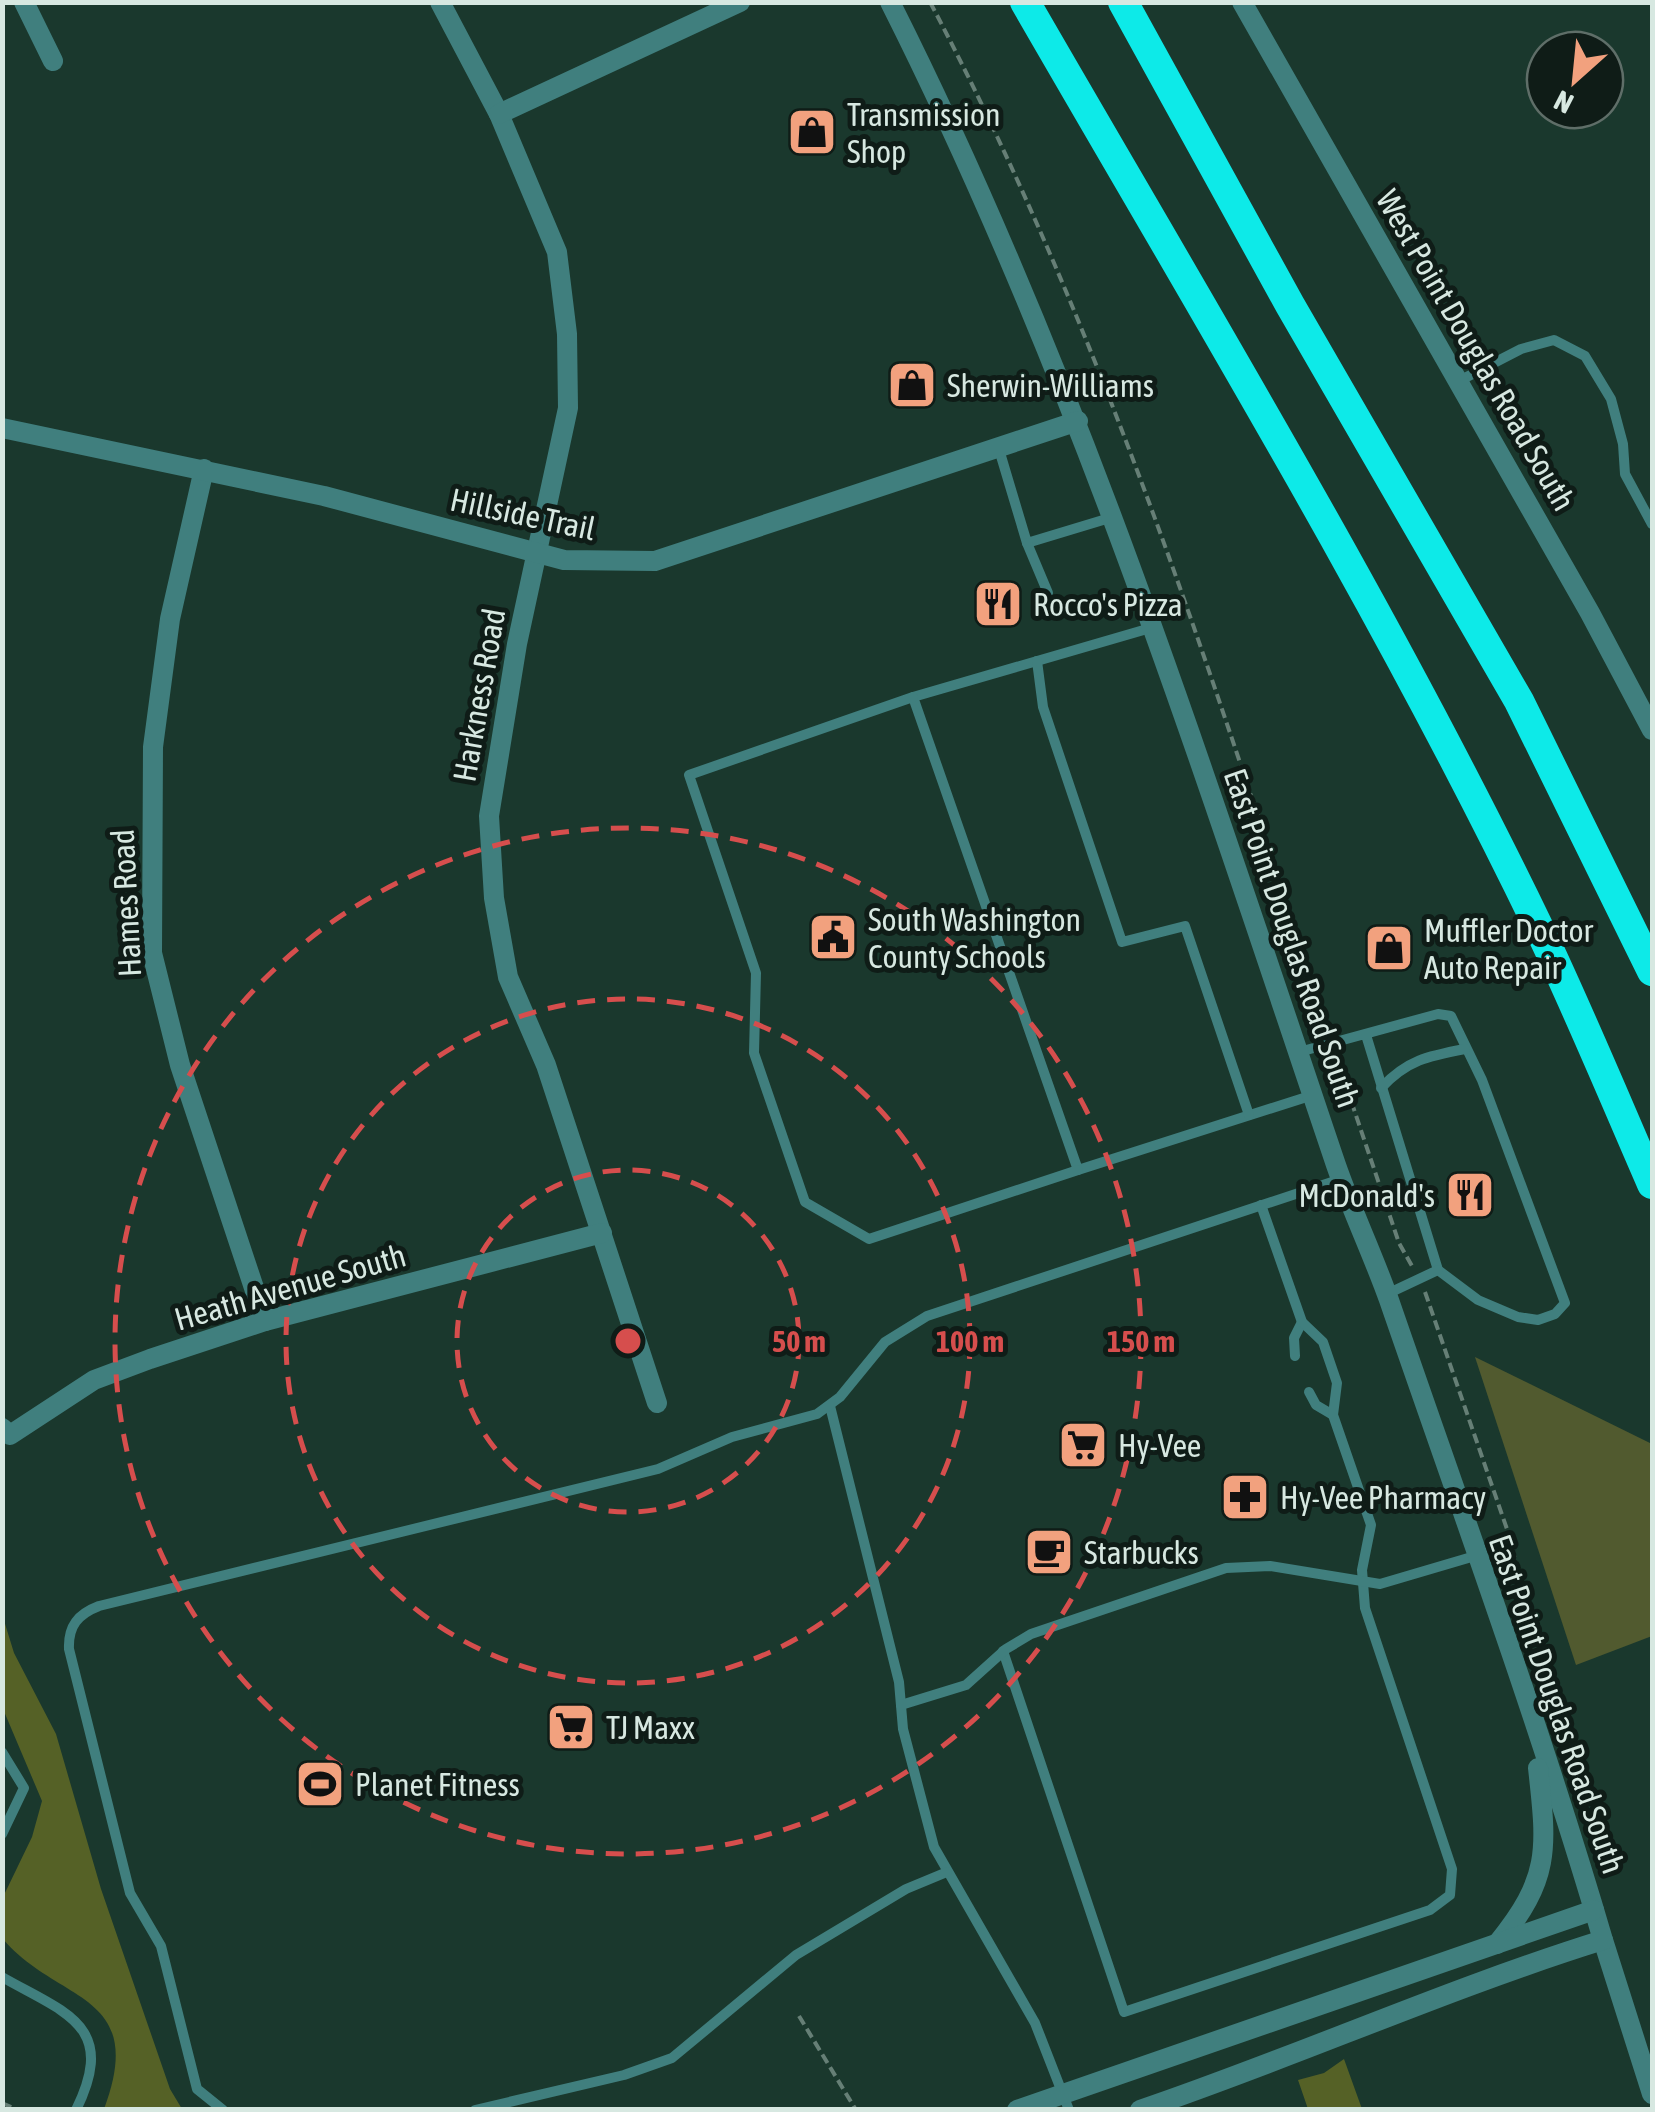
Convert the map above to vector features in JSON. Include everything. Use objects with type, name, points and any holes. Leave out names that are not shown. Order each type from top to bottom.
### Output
[{"type":"highway","points":[[1025,2],[1274,434],[1410,682],[1538,928],[1652,1184]]},
{"type":"highway","points":[[1123,2],[1300,322],[1520,701],[1652,972]]},
{"type":"street","points":[[24,2],[54,61]]},
{"type":"street","name":"Harkness Road","points":[[440,2],[499,114],[557,252],[567,334],[568,408],[517,644],[488,816],[494,898],[508,977],[546,1065],[657,1403]]},
{"type":"street","points":[[499,114],[740,2]]},
{"type":"street","name":"East Point Douglas Road South","points":[[890,2],[949,121],[1078,422],[1114,516],[1341,1179],[1386,1294],[1594,1910],[1652,2094]]},
{"type":"street","name":"West Point Douglas Road South","points":[[1242,2],[1652,730]]},
{"type":"street","name":"Hillside Trail","points":[[2,428],[324,496],[538,554],[602,562],[656,561],[1078,422]]},
{"type":"street","name":"Hames Road","points":[[204,469],[170,620],[153,748],[152,953],[180,1065],[265,1321]]},
{"type":"street","name":"Heath Avenue South","points":[[6,1432],[94,1380],[265,1321],[602,1233]]},
{"type":"street","points":[[1497,1944],[1530,1902],[1542,1869],[1542,1809],[1534,1731]]},
{"type":"street","name":"East Point Douglas Road South","points":[[1017,2110],[1066,2102],[1594,1910]]},
{"type":"street","points":[[1140,2110],[1292,2057],[1417,2003],[1603,1940]]},
{"type":"lane","points":[[1458,381],[1521,349],[1554,340],[1585,356],[1611,399],[1623,444],[1625,474],[1652,524]]},
{"type":"lane","points":[[998,446],[1048,593]]},
{"type":"lane","points":[[1028,543],[1114,516]]},
{"type":"lane","points":[[1154,627],[913,697],[689,775],[756,974],[754,1052],[763,1083],[805,1202],[869,1238],[1312,1095]]},
{"type":"lane","points":[[1037,661],[1043,708],[1122,942],[1185,926],[1250,1115]]},
{"type":"lane","points":[[913,697],[1078,1170]]},
{"type":"lane","points":[[1298,1052],[1446,1014],[1451,1016],[1482,1080],[1566,1302],[1555,1314],[1538,1320],[1518,1317],[1478,1300],[1438,1270],[1366,1035]]},
{"type":"lane","points":[[1381,1088],[1401,1067],[1423,1056],[1465,1049]]},
{"type":"lane","points":[[223,2110],[197,2089],[161,1946],[130,1893],[70,1656],[69,1637],[76,1620],[99,1606],[665,1467],[732,1437],[809,1417],[830,1406],[885,1342],[927,1316],[1341,1179]]},
{"type":"lane","points":[[1003,1652],[1124,2012],[1430,1910],[1450,1895],[1452,1868],[1367,1616],[1362,1582],[1370,1519],[1332,1415],[1338,1388],[1320,1338],[1302,1322],[1261,1206]]},
{"type":"lane","points":[[1386,1294],[1438,1270]]},
{"type":"lane","points":[[1295,1356],[1294,1338],[1302,1322]]},
{"type":"lane","points":[[1308,1392],[1316,1405],[1332,1415]]},
{"type":"lane","points":[[830,1406],[929,1834],[947,1872],[1030,2011],[1066,2102]]},
{"type":"lane","points":[[901,1705],[966,1686],[1003,1652],[1031,1634],[1226,1568],[1270,1566],[1362,1582],[1392,1582],[1475,1556]]},
{"type":"lane","points":[[2,1752],[24,1788],[2,1834]]},
{"type":"lane","points":[[475,2110],[659,2064],[687,2048],[747,1992],[796,1956],[906,1889],[947,1872]]},
{"type":"lane","points":[[2,1977],[78,2021],[89,2038],[88,2077],[76,2110]]},
{"type":"path","points":[[930,2],[989,114],[1108,386],[1178,578],[1400,1243],[1419,1280],[1508,1532],[1546,1678]]},
{"type":"path","points":[[799,2016],[856,2110]]},
{"type":"path","points":[[2,2102],[18,2110]]},
{"type":"green space","points":[[1475,1357],[1652,1444],[1652,1636],[1576,1665]]},
{"type":"green space","points":[[2,1614],[14,1653],[56,1734],[101,1889],[170,2089],[182,2109],[104,2109],[115,2070],[115,2042],[106,2020],[91,2004],[25,1960],[3,1939],[3,1897],[32,1837],[42,1801],[3,1709]]},
{"type":"green space","points":[[1344,2059],[1362,2109],[1308,2109],[1298,2080],[1324,2073]]},
{"type":"place","name":"Transmission Shop","points":[[812,132]]},
{"type":"place","name":"Sherwin-Williams","points":[[912,385]]},
{"type":"place","name":"Rocco's Pizza","points":[[998,604]]},
{"type":"place","name":"South Washington County Schools","points":[[833,937]]},
{"type":"place","name":"Muffler Doctor Auto Repair","points":[[1389,948]]},
{"type":"place","name":"McDonald's","points":[[1470,1195]]},
{"type":"place","name":"Hy-Vee","points":[[1083,1445]]},
{"type":"place","name":"Hy-Vee Pharmacy","points":[[1245,1497]]},
{"type":"place","name":"Starbucks","points":[[1049,1552]]},
{"type":"place","name":"TJ Maxx","points":[[571,1727]]},
{"type":"place","name":"Planet Fitness","points":[[320,1784]]}]
